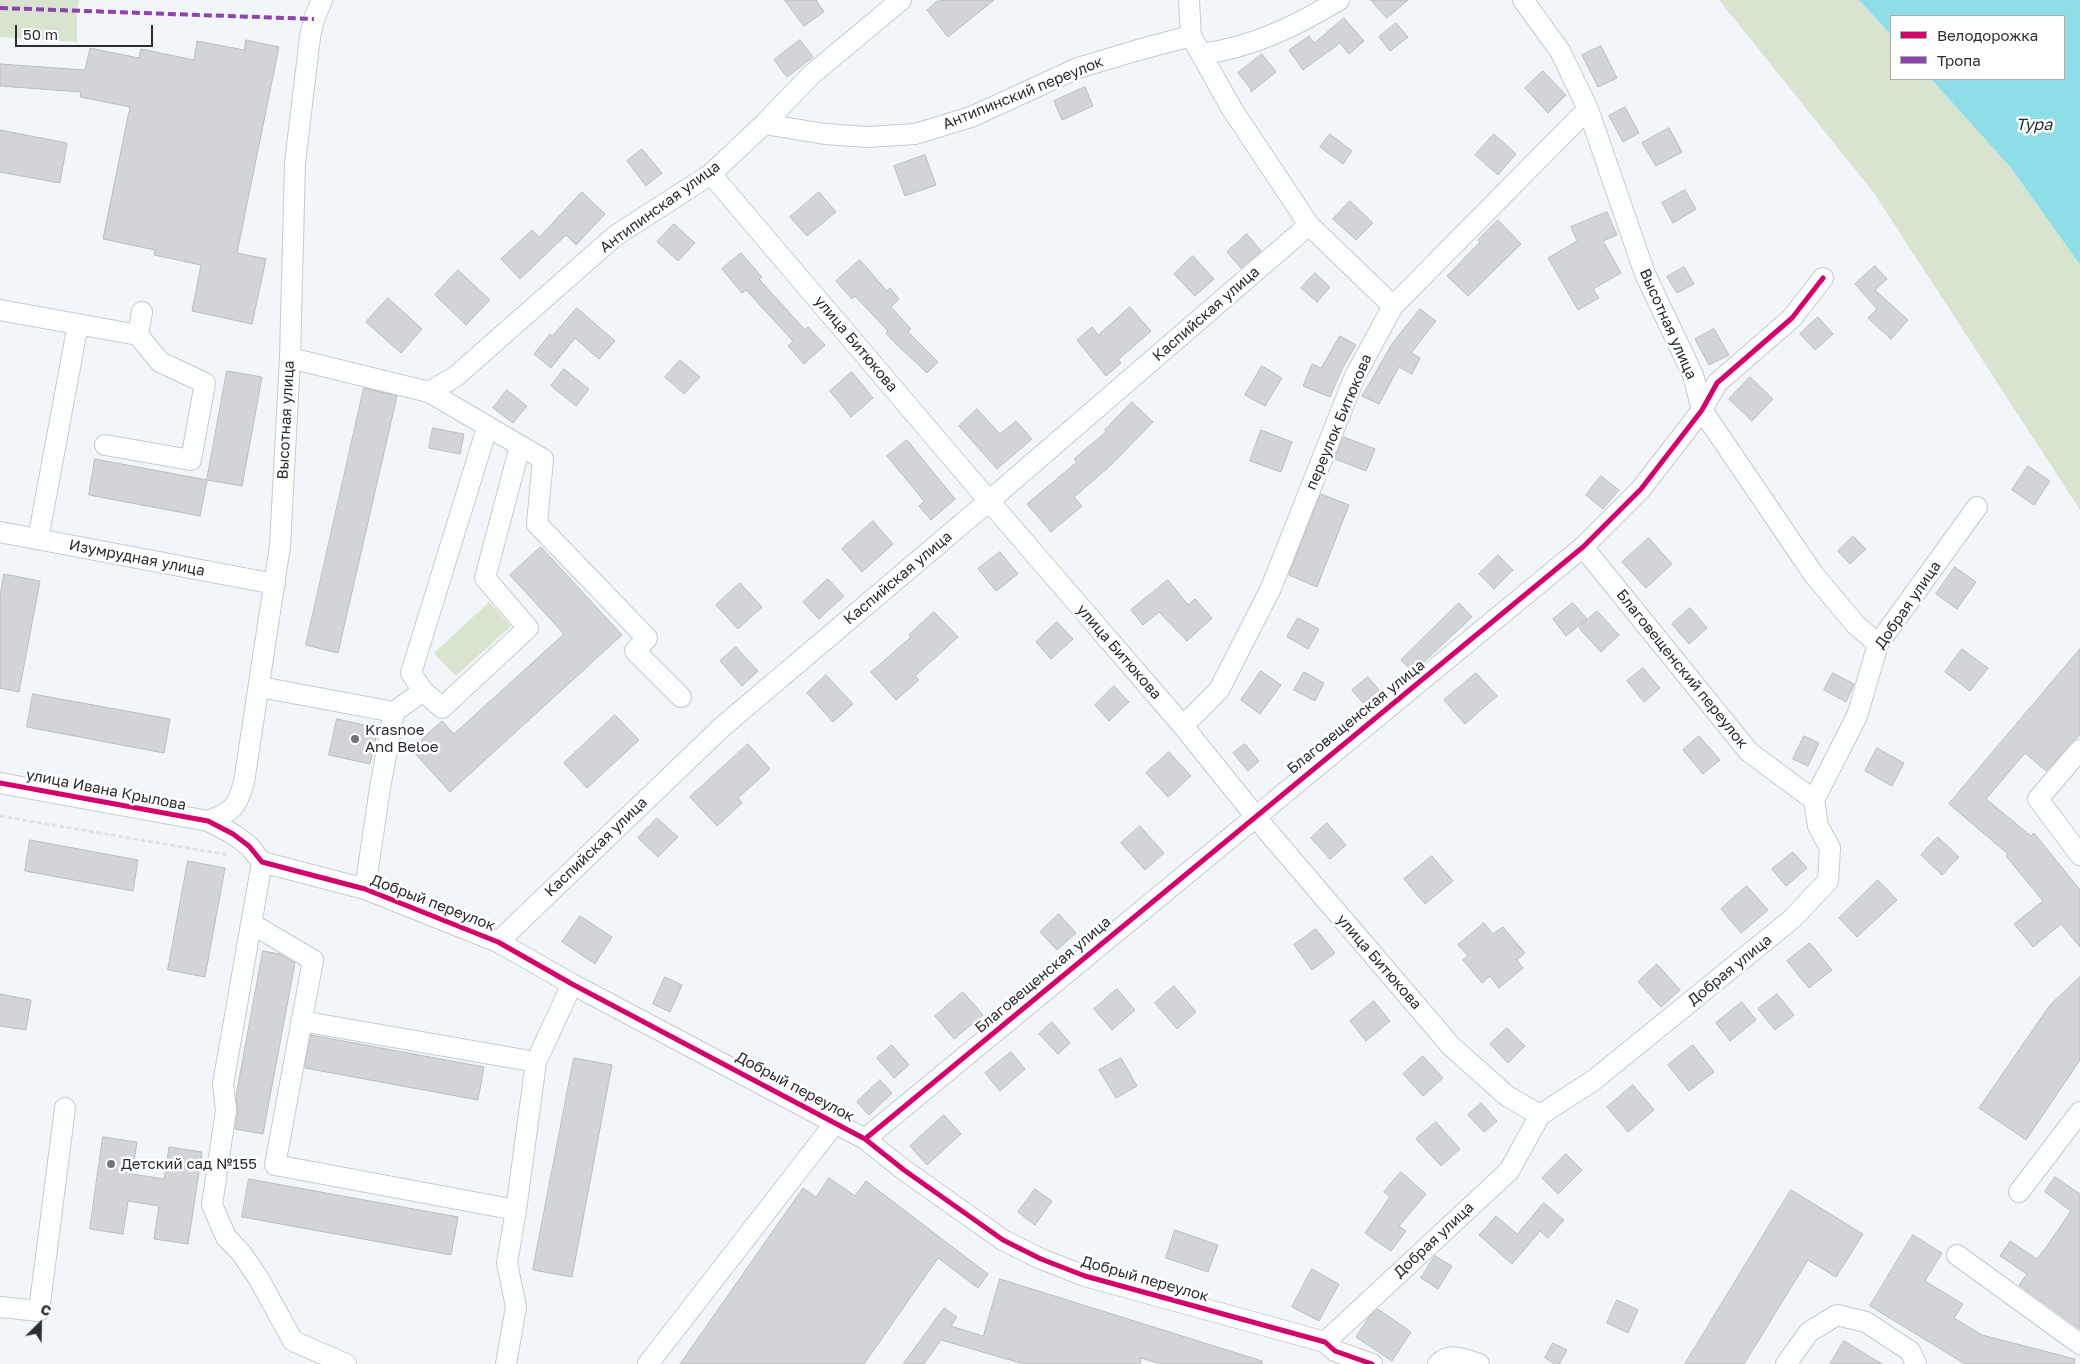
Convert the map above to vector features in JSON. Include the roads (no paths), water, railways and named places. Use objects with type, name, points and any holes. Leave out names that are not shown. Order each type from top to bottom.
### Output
[{"type":"street","name":"Высотная улица","points":[[208,821],[229,813],[239,800],[244,782],[260,687],[275,584],[280,546],[290,358],[289,321],[296,163],[310,37],[314,19],[322,0]]},
{"type":"street","name":"Антипинская улица","points":[[429,392],[454,378],[615,236],[711,174],[764,124],[811,75],[901,0]]},
{"type":"street","points":[[1189,0],[1190,36],[1232,109],[1309,225],[1393,306]]},
{"type":"street","points":[[1201,54],[1222,52],[1251,44],[1306,20],[1339,0]]},
{"type":"street","name":"Высотная улица","points":[[1524,0],[1560,51],[1588,109],[1645,274],[1693,375],[1702,410],[1814,574],[1856,625],[1878,644]]},
{"type":"street","name":"Антипинский переулок","points":[[764,124],[825,134],[868,136],[916,134],[971,117],[1078,68],[1190,36]]},
{"type":"street","name":"переулок Битюкова","points":[[1183,726],[1219,690],[1271,588],[1355,376],[1393,306],[1588,109]]},
{"type":"street","name":"улица Битюкова","points":[[711,174],[1183,726],[1451,1046],[1507,1096],[1540,1115]]},
{"type":"street","name":"Каспийская улица","points":[[498,942],[722,727],[989,501],[1309,225]]},
{"type":"street","name":"Благовещенская улица","points":[[865,1139],[1583,547],[1641,489],[1702,410],[1717,383],[1792,318],[1823,278]]},
{"type":"street","points":[[0,310],[138,335],[160,362],[205,383],[192,460],[105,445]]},
{"type":"street","points":[[138,335],[142,312]]},
{"type":"street","points":[[38,539],[78,324]]},
{"type":"street","points":[[290,358],[429,392],[542,459],[537,524],[646,638],[635,652],[681,697]]},
{"type":"street","points":[[488,428],[411,673],[423,691],[442,708],[528,628],[485,578],[520,446]]},
{"type":"street","name":"Добрая улица","points":[[1325,1342],[1509,1171],[1540,1115],[1594,1080],[1792,919],[1828,881],[1830,848],[1818,826],[1814,800],[1857,716],[1878,644],[1977,508]]},
{"type":"street","name":"Изумрудная улица","points":[[0,532],[275,584]]},
{"type":"street","name":"Благовещенский переулок","points":[[1583,547],[1749,752],[1814,800]]},
{"type":"street","points":[[260,687],[394,712]]},
{"type":"street","points":[[365,889],[380,788],[394,712],[423,691]]},
{"type":"street","points":[[2080,750],[2038,799],[2080,855]]},
{"type":"street","name":"улица Ивана Крылова","points":[[0,783],[208,821]]},
{"type":"street","points":[[208,821],[233,834],[249,846],[262,862],[223,1084],[226,1110],[212,1205],[226,1237],[242,1254],[259,1279],[293,1341],[346,1364]]},
{"type":"street","name":"Добрый переулок","points":[[262,862],[365,889],[498,942],[572,984],[865,1139],[904,1170],[1003,1240],[1041,1259],[1085,1276],[1325,1342],[1335,1350],[1372,1364]]},
{"type":"street","points":[[252,924],[313,960],[275,1165],[516,1210]]},
{"type":"street","points":[[506,1364],[516,1307],[506,1263],[516,1210],[536,1062],[572,984]]},
{"type":"street","points":[[302,1021],[536,1062]]},
{"type":"street","points":[[0,1307],[39,1310],[65,1108]]},
{"type":"street","points":[[2019,1192],[2080,1112]]},
{"type":"street","points":[[648,1364],[834,1123]]},
{"type":"street","points":[[1957,1255],[2080,1344]]},
{"type":"street","points":[[1786,1364],[1809,1332],[1837,1315],[1866,1322],[1910,1351],[1916,1364]]},
{"type":"street","points":[[1438,1364],[1445,1357],[1455,1356],[1479,1364]]},
{"type":"water","name":"Тура","points":[[1859,0],[2080,0],[2080,265],[2011,168],[1932,80],[2065,80],[2065,15],[1890,15],[1890,34]]},
{"type":"place","name":"Krasnoe And Beloe","points":[[355,739]]},
{"type":"place","name":"Детский сад №155","points":[[111,1164]]}]
